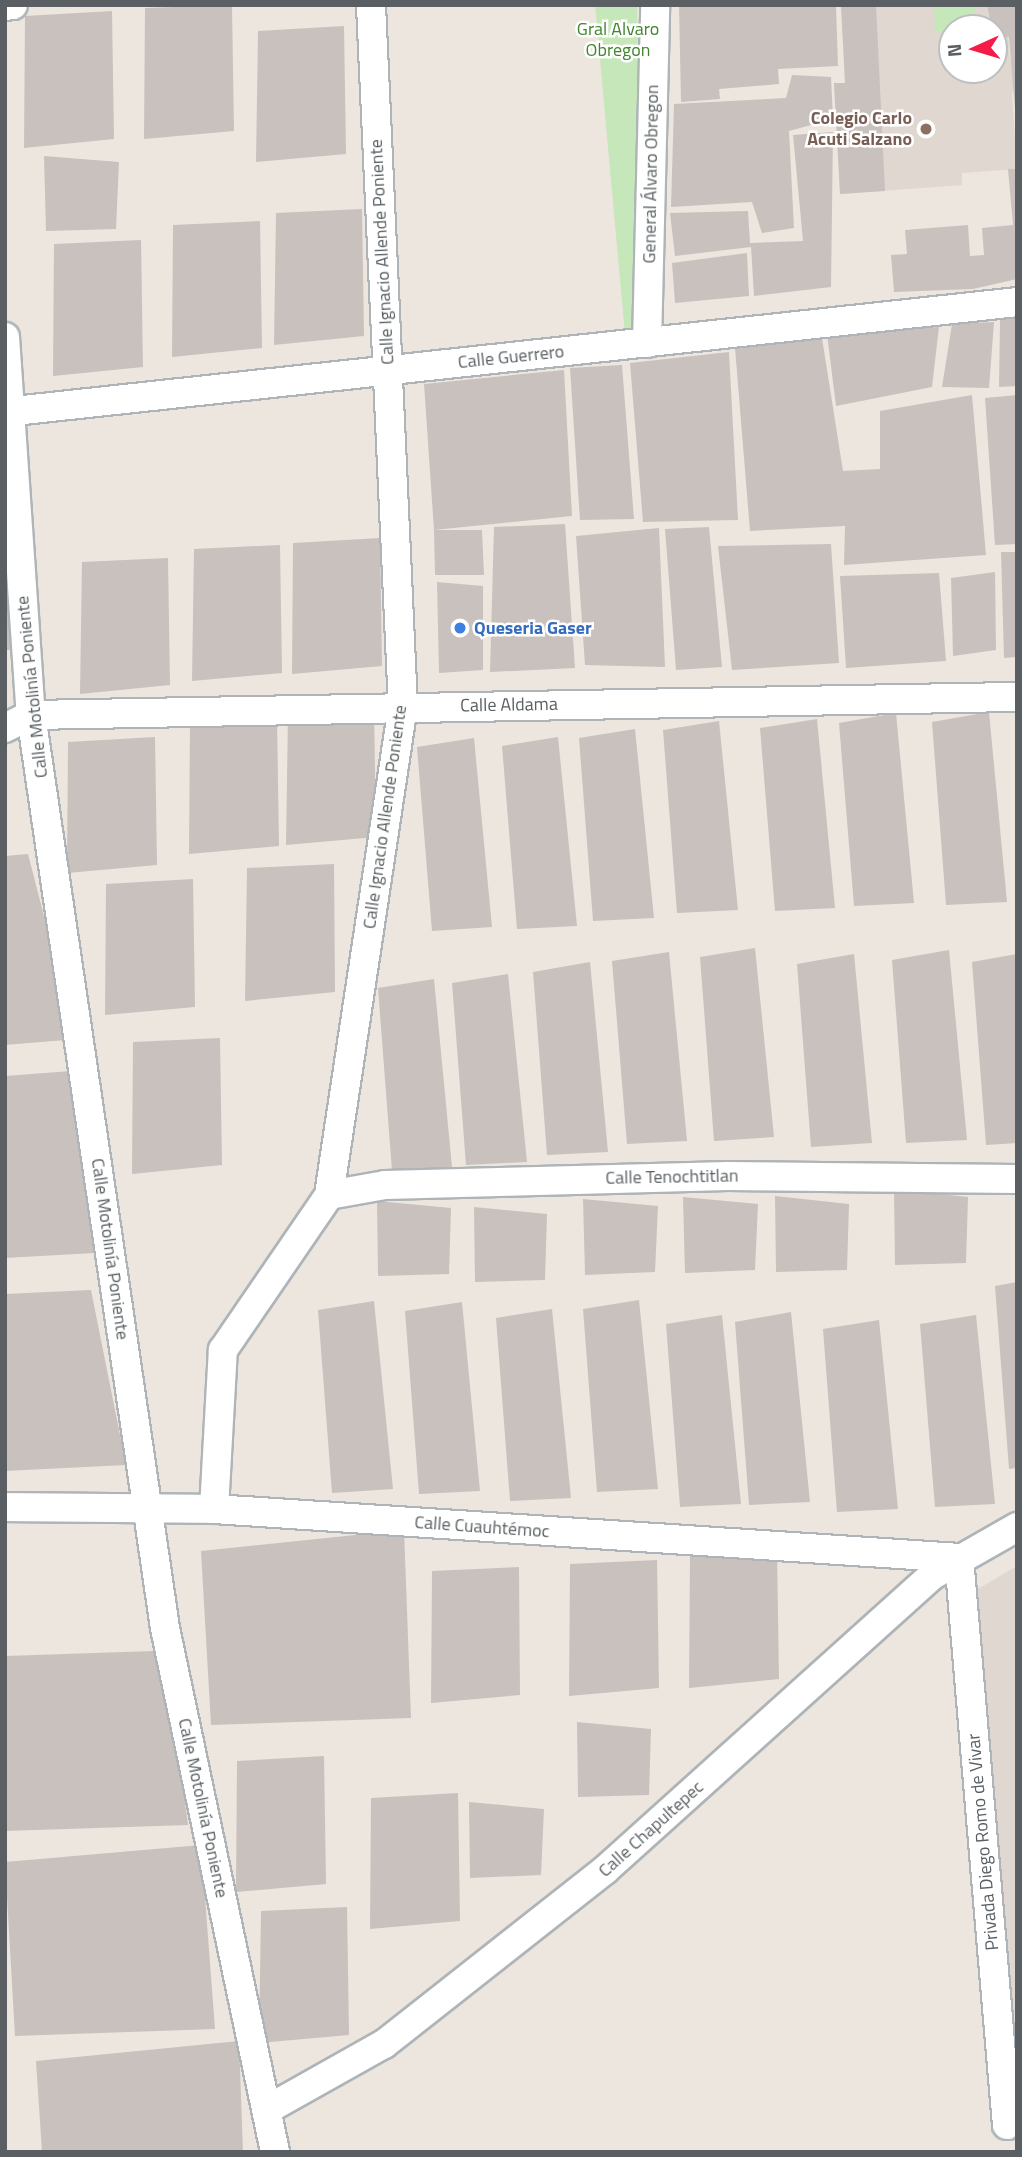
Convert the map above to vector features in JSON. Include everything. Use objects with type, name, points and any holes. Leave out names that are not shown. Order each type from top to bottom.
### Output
[{"type":"street","points":[[5,6],[12,5]]},
{"type":"street","name":"Calle Ignacio Allende Poniente","points":[[214,1509],[223,1350],[329,1195],[403,707],[371,5]]},
{"type":"street","name":"General Álvaro Obregon","points":[[647,343],[655,5]]},
{"type":"street","name":"Calle Guerrero","points":[[8,411],[1017,302]]},
{"type":"street","name":"Calle Motolinía Poniente","points":[[5,337],[31,715],[165,1628],[275,2152]]},
{"type":"street","name":"Calle Aldama","points":[[5,728],[31,715],[1017,697]]},
{"type":"street","name":"Calle Tenochtitlan","points":[[329,1195],[385,1185],[728,1175],[1017,1179]]},
{"type":"street","name":"Calle Cuauhtémoc","points":[[5,1507],[148,1512],[214,1509],[959,1558]]},
{"type":"street","name":"Calle Chapultepec","points":[[268,2109],[384,2044],[605,1870],[933,1574],[1017,1527]]},
{"type":"street","name":"Privada Diego Romo de Vivar","points":[[959,1558],[1007,2125]]},
{"type":"shaded area","name":"Colegio Carlo Acuti Salzano","points":[[841,5],[1006,5],[1007,14],[938,14],[938,84],[1008,84],[1008,32],[1010,59],[1017,59],[1017,91],[1012,92],[1017,169],[962,173],[962,185],[840,194],[834,83],[845,83]]},
{"type":"shaded area","points":[[1017,1566],[1017,2060],[964,1597]]},
{"type":"green space","name":"Gral Alvaro Obregon","points":[[595,5],[637,5],[644,332],[625,334]]},
{"type":"green space","points":[[934,5],[975,5],[976,14],[938,14],[938,33],[935,33]]},
{"type":"building","points":[[232,5],[234,131],[144,139],[145,8]]},
{"type":"building","points":[[679,5],[836,5],[838,66],[778,69],[779,84],[719,89],[720,99],[681,102]]},
{"type":"building","points":[[841,5],[876,5],[885,191],[840,194],[834,83],[845,83]]},
{"type":"building","points":[[987,5],[1017,5],[1017,134],[1008,14],[989,14]]},
{"type":"building","points":[[112,11],[114,139],[24,148],[25,16]]},
{"type":"building","points":[[344,26],[346,154],[256,162],[258,31]]},
{"type":"building","points":[[792,75],[831,77],[833,119],[789,131],[794,228],[762,233],[752,202],[671,207],[674,104],[786,98]]},
{"type":"building","points":[[833,132],[831,287],[754,296],[751,247],[675,256],[670,213],[748,211],[750,243],[803,241],[793,135]]},
{"type":"building","points":[[44,156],[119,162],[116,229],[46,231]]},
{"type":"building","points":[[1008,169],[1017,169],[1017,279],[973,289],[894,292],[891,255],[907,254],[905,230],[968,225],[970,256],[984,255],[982,228],[1013,225]]},
{"type":"building","points":[[362,209],[364,336],[274,345],[276,213]]},
{"type":"building","points":[[260,221],[262,348],[172,357],[173,225]]},
{"type":"building","points":[[141,240],[143,367],[53,376],[54,244]]},
{"type":"building","points":[[747,253],[749,296],[675,303],[672,263]]},
{"type":"building","points":[[1017,317],[1017,386],[999,387],[1000,320]]},
{"type":"building","points":[[994,322],[989,388],[942,387],[952,324]]},
{"type":"building","points":[[939,327],[932,387],[836,406],[827,334]]},
{"type":"building","points":[[822,338],[843,471],[880,469],[880,411],[972,395],[986,555],[844,565],[845,526],[750,531],[735,348]]},
{"type":"building","points":[[729,352],[738,520],[643,522],[630,363]]},
{"type":"building","points":[[622,365],[634,519],[580,520],[570,368]]},
{"type":"building","points":[[564,370],[572,516],[434,530],[424,384]]},
{"type":"building","points":[[1017,395],[1017,544],[995,545],[985,398]]},
{"type":"building","points":[[565,524],[575,668],[490,672],[494,527]]},
{"type":"building","points":[[709,527],[722,667],[676,670],[665,529]]},
{"type":"building","points":[[659,528],[665,667],[585,665],[576,536]]},
{"type":"building","points":[[434,530],[482,530],[484,575],[435,575]]},
{"type":"building","points":[[380,538],[382,666],[292,674],[293,543]]},
{"type":"building","points":[[831,544],[839,663],[732,670],[718,546]]},
{"type":"building","points":[[280,545],[282,673],[192,681],[194,549]]},
{"type":"building","points":[[1001,552],[1017,552],[1017,657],[1004,658]]},
{"type":"building","points":[[168,558],[170,685],[80,694],[82,562]]},
{"type":"building","points":[[995,572],[996,650],[953,656],[951,578]]},
{"type":"building","points":[[5,573],[12,650],[5,650]]},
{"type":"building","points":[[939,573],[946,661],[846,668],[840,576]]},
{"type":"building","name":"Queseria Gaser","points":[[437,582],[483,586],[483,670],[439,673]]},
{"type":"building","points":[[374,709],[376,837],[286,845],[288,713]]},
{"type":"building","points":[[989,712],[1007,902],[946,905],[932,722]]},
{"type":"building","points":[[896,713],[914,903],[854,906],[839,723]]},
{"type":"building","points":[[277,718],[279,846],[189,854],[190,723]]},
{"type":"building","points":[[817,719],[835,908],[775,911],[760,728]]},
{"type":"building","points":[[719,721],[738,910],[677,913],[663,730]]},
{"type":"building","points":[[635,729],[654,918],[593,921],[579,738]]},
{"type":"building","points":[[155,737],[157,865],[67,873],[68,742]]},
{"type":"building","points":[[558,737],[577,926],[517,929],[502,746]]},
{"type":"building","points":[[474,738],[492,927],[432,931],[417,747]]},
{"type":"building","points":[[28,854],[54,955],[66,1040],[5,1045],[5,856]]},
{"type":"building","points":[[334,864],[335,992],[245,1001],[247,868]]},
{"type":"building","points":[[193,879],[195,1007],[105,1015],[106,884]]},
{"type":"building","points":[[755,948],[774,1137],[714,1141],[700,957]]},
{"type":"building","points":[[949,950],[967,1140],[906,1143],[892,960]]},
{"type":"building","points":[[669,952],[687,1141],[627,1144],[612,961]]},
{"type":"building","points":[[854,954],[872,1143],[811,1147],[797,964]]},
{"type":"building","points":[[1017,954],[1017,1143],[986,1145],[972,962]]},
{"type":"building","points":[[590,962],[608,1152],[547,1155],[533,972]]},
{"type":"building","points":[[508,974],[527,1162],[466,1165],[452,983]]},
{"type":"building","points":[[434,979],[452,1167],[392,1171],[378,988]]},
{"type":"building","points":[[220,1038],[222,1165],[132,1174],[133,1042]]},
{"type":"building","points":[[71,1071],[90,1168],[94,1253],[5,1258],[5,1076]]},
{"type":"building","points":[[894,1189],[968,1197],[966,1263],[895,1265]]},
{"type":"building","points":[[775,1196],[849,1204],[847,1270],[776,1272]]},
{"type":"building","points":[[683,1197],[758,1204],[755,1270],[685,1273]]},
{"type":"building","points":[[583,1199],[658,1206],[655,1272],[585,1275]]},
{"type":"building","points":[[377,1201],[451,1208],[449,1274],[378,1276]]},
{"type":"building","points":[[474,1207],[547,1214],[545,1280],[475,1282]]},
{"type":"building","points":[[1017,1282],[1017,1468],[1009,1469],[995,1286]]},
{"type":"building","points":[[91,1290],[126,1465],[5,1471],[5,1294]]},
{"type":"building","points":[[639,1300],[658,1489],[597,1492],[583,1309]]},
{"type":"building","points":[[374,1301],[393,1489],[332,1493],[318,1310]]},
{"type":"building","points":[[462,1302],[480,1491],[419,1494],[405,1311]]},
{"type":"building","points":[[552,1309],[571,1498],[510,1501],[496,1318]]},
{"type":"building","points":[[791,1312],[810,1502],[749,1505],[735,1322]]},
{"type":"building","points":[[722,1315],[741,1504],[680,1507],[666,1324]]},
{"type":"building","points":[[976,1315],[995,1504],[935,1507],[920,1324]]},
{"type":"building","points":[[879,1320],[898,1509],[837,1512],[823,1329]]},
{"type":"building","points":[[404,1530],[411,1718],[211,1725],[201,1551]]},
{"type":"building","points":[[777,1552],[779,1679],[689,1688],[690,1556]]},
{"type":"building","points":[[657,1560],[659,1688],[569,1696],[570,1564]]},
{"type":"building","points":[[519,1567],[520,1695],[431,1703],[432,1571]]},
{"type":"building","points":[[154,1651],[177,1741],[188,1825],[5,1831],[5,1656]]},
{"type":"building","points":[[577,1722],[651,1729],[649,1795],[578,1797]]},
{"type":"building","points":[[324,1756],[326,1884],[236,1892],[237,1761]]},
{"type":"building","points":[[458,1793],[460,1921],[370,1929],[371,1798]]},
{"type":"building","points":[[469,1802],[544,1809],[541,1875],[470,1878]]},
{"type":"building","points":[[201,1845],[215,2029],[15,2036],[5,1862]]},
{"type":"building","points":[[347,1907],[349,2035],[259,2043],[261,1911]]},
{"type":"building","points":[[239,2041],[243,2152],[42,2152],[36,2061]]},
{"type":"place","name":"Colegio Carlo Acuti Salzano","points":[[926,129]]},
{"type":"place","name":"Queseria Gaser","points":[[460,628]]}]
